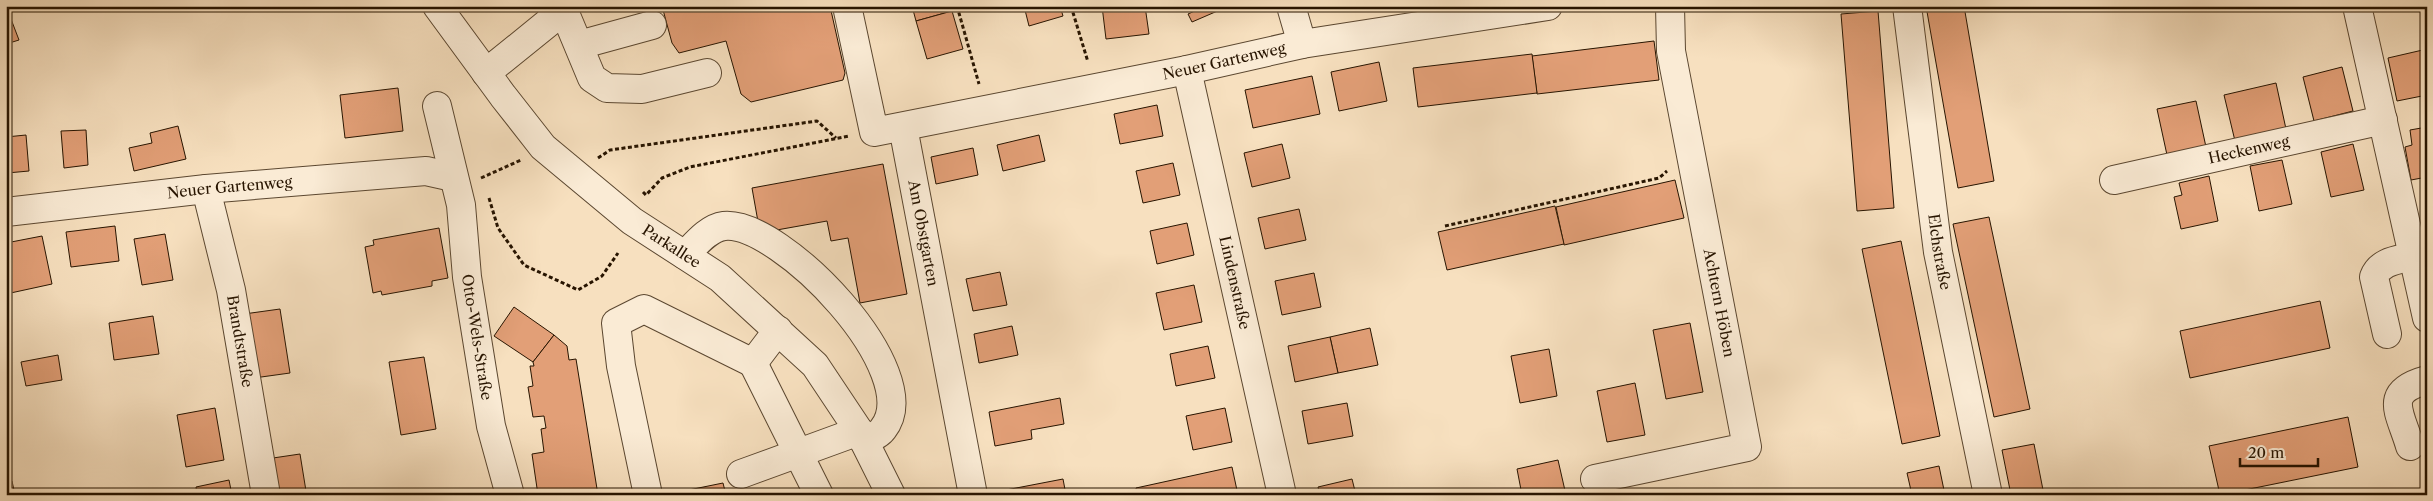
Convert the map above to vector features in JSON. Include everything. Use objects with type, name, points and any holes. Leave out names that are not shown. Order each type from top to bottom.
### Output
[{"type":"street","name":"Parkallee","points":[[437,6],[543,147],[632,221],[720,278],[815,365],[862,436],[891,495]]},
{"type":"street","points":[[486,73],[549,22],[556,6]]},
{"type":"street","points":[[562,6],[592,78],[607,88],[642,89],[707,73]]},
{"type":"street","points":[[847,6],[874,132],[903,127]]},
{"type":"street","points":[[1291,6],[1302,44]]},
{"type":"street","name":"Achtern Höben","points":[[1595,479],[1746,447],[1671,51],[1670,6]]},
{"type":"street","name":"Elchstraße","points":[[1907,6],[1938,252],[1988,495]]},
{"type":"street","points":[[2357,6],[2427,318]]},
{"type":"street","name":"Neuer Gartenweg","points":[[903,127],[1096,89],[1302,44],[1541,7]]},
{"type":"street","points":[[578,44],[652,26]]},
{"type":"street","name":"Lindenstraße","points":[[1187,70],[1282,495]]},
{"type":"street","name":"Otto-Wels-Straße","points":[[437,106],[461,205],[467,277],[491,426],[510,495]]},
{"type":"street","name":"Heckenweg","points":[[2114,180],[2383,120]]},
{"type":"street","name":"Am Obstgarten","points":[[903,127],[973,495]]},
{"type":"street","name":"Neuer Gartenweg","points":[[6,212],[206,189],[426,171],[453,177]]},
{"type":"street","name":"Brandtstraße","points":[[206,189],[231,290],[266,495]]},
{"type":"street","points":[[684,255],[714,229],[732,226],[777,246],[828,290],[867,334],[882,360],[888,383],[890,396],[888,419],[879,432],[798,454],[741,474]]},
{"type":"street","points":[[2387,334],[2374,277],[2377,269],[2386,263],[2413,256]]},
{"type":"street","points":[[648,495],[621,366],[616,323],[644,309],[753,363],[818,495]]},
{"type":"street","points":[[753,363],[778,330]]},
{"type":"street","points":[[2410,446],[2397,404],[2398,396],[2408,386],[2427,380]]},
{"type":"path","points":[[957,6],[987,111]]},
{"type":"path","points":[[1071,6],[1096,89]]},
{"type":"path","points":[[575,173],[610,150],[808,122],[817,121],[836,138]]},
{"type":"path","points":[[646,195],[662,178],[690,167],[874,132]]},
{"type":"path","points":[[486,186],[484,178],[543,147]]},
{"type":"path","points":[[1445,226],[1660,178],[1690,150]]},
{"type":"path","points":[[488,195],[498,228],[524,265],[578,290],[602,276],[618,253]]},
{"type":"building","points":[[6,6],[19,40],[6,44]]},
{"type":"building","points":[[662,6],[830,6],[845,73],[843,80],[751,102],[741,94],[726,41],[679,53],[672,43]]},
{"type":"building","points":[[912,6],[951,6],[952,11],[916,21]]},
{"type":"building","points":[[1024,6],[1060,6],[1063,16],[1029,26]]},
{"type":"building","points":[[1102,6],[1145,6],[1149,34],[1106,39]]},
{"type":"building","points":[[1196,6],[1229,6],[1192,22],[1188,14],[1197,10]]},
{"type":"building","points":[[1926,6],[1964,6],[1994,181],[1958,188]]},
{"type":"building","points":[[952,11],[963,49],[927,59],[916,21]]},
{"type":"building","points":[[1878,11],[1894,208],[1857,211],[1841,14]]},
{"type":"building","points":[[1654,41],[1659,80],[1537,94],[1532,56]]},
{"type":"building","points":[[2427,49],[2427,95],[2397,101],[2388,58]]},
{"type":"building","points":[[1532,54],[1537,93],[1418,107],[1413,68]]},
{"type":"building","points":[[1379,62],[1387,101],[1339,111],[1331,72]]},
{"type":"building","points":[[2342,67],[2353,111],[2314,121],[2303,77]]},
{"type":"building","points":[[1312,76],[1320,114],[1253,128],[1245,90]]},
{"type":"building","points":[[2276,83],[2286,129],[2235,141],[2224,95]]},
{"type":"building","points":[[398,88],[403,131],[345,138],[340,95]]},
{"type":"building","points":[[2196,101],[2206,147],[2167,155],[2157,109]]},
{"type":"building","points":[[1157,105],[1163,136],[1120,144],[1114,114]]},
{"type":"building","points":[[178,126],[186,159],[134,171],[129,148],[152,143],[150,133]]},
{"type":"building","points":[[2427,127],[2427,177],[2411,180],[2405,147],[2412,145],[2410,130]]},
{"type":"building","points":[[86,130],[88,165],[64,168],[61,131]]},
{"type":"building","points":[[26,135],[29,171],[7,173],[6,137]]},
{"type":"building","points":[[1039,135],[1045,161],[1003,171],[997,145]]},
{"type":"building","points":[[1282,144],[1290,178],[1252,187],[1244,153]]},
{"type":"building","points":[[2353,144],[2364,190],[2331,197],[2321,152]]},
{"type":"building","points":[[973,148],[978,175],[936,184],[931,157]]},
{"type":"building","points":[[2282,160],[2292,204],[2259,211],[2250,166]]},
{"type":"building","points":[[1173,163],[1180,195],[1143,203],[1136,171]]},
{"type":"building","points":[[883,164],[907,294],[860,303],[848,238],[831,241],[827,221],[760,233],[752,188]]},
{"type":"building","points":[[2209,176],[2218,221],[2181,229],[2174,197],[2182,195],[2179,183]]},
{"type":"building","points":[[1675,180],[1684,218],[1564,245],[1556,207]]},
{"type":"building","points":[[1555,206],[1564,244],[1447,270],[1438,232]]},
{"type":"building","points":[[1299,209],[1306,240],[1265,249],[1258,218]]},
{"type":"building","points":[[1989,217],[2030,409],[1994,417],[1953,224]]},
{"type":"building","points":[[1187,223],[1194,255],[1157,264],[1150,231]]},
{"type":"building","points":[[115,226],[119,261],[71,267],[66,232]]},
{"type":"building","points":[[439,228],[448,278],[432,281],[432,286],[382,295],[381,291],[373,293],[365,247],[374,245],[373,240]]},
{"type":"building","points":[[165,234],[173,280],[142,285],[134,239]]},
{"type":"building","points":[[42,236],[52,284],[6,294],[6,243]]},
{"type":"building","points":[[1901,241],[1940,436],[1902,444],[1862,249]]},
{"type":"building","points":[[1000,272],[1007,305],[973,311],[966,279]]},
{"type":"building","points":[[1314,273],[1321,307],[1282,315],[1275,281]]},
{"type":"building","points":[[1194,285],[1202,322],[1164,330],[1156,293]]},
{"type":"building","points":[[2320,301],[2330,348],[2190,378],[2180,331]]},
{"type":"building","points":[[514,307],[554,335],[533,362],[494,336]]},
{"type":"building","points":[[280,309],[290,373],[254,378],[244,314]]},
{"type":"building","points":[[153,316],[159,354],[114,360],[109,323]]},
{"type":"building","points":[[1690,323],[1703,392],[1666,399],[1653,330]]},
{"type":"building","points":[[1012,326],[1018,355],[979,363],[974,334]]},
{"type":"building","points":[[1370,328],[1378,365],[1338,373],[1330,337]]},
{"type":"building","points":[[554,335],[567,346],[569,360],[576,359],[598,495],[538,495],[532,454],[544,452],[541,429],[546,428],[544,416],[533,417],[528,387],[533,386],[530,366],[534,366],[533,362]]},
{"type":"building","points":[[1330,337],[1338,373],[1295,382],[1288,346]]},
{"type":"building","points":[[1208,346],[1215,378],[1176,386],[1170,354]]},
{"type":"building","points":[[1549,349],[1557,396],[1520,403],[1511,356]]},
{"type":"building","points":[[58,355],[62,380],[26,386],[21,362]]},
{"type":"building","points":[[424,357],[436,429],[401,435],[389,362]]},
{"type":"building","points":[[1635,383],[1645,435],[1607,442],[1597,391]]},
{"type":"building","points":[[1060,398],[1064,424],[1031,430],[1032,439],[995,446],[989,412]]},
{"type":"building","points":[[1347,403],[1353,436],[1308,444],[1302,411]]},
{"type":"building","points":[[215,408],[224,460],[186,467],[177,415]]},
{"type":"building","points":[[1225,408],[1232,442],[1193,450],[1186,416]]},
{"type":"building","points":[[2348,417],[2358,467],[2220,495],[2209,446]]},
{"type":"building","points":[[2034,444],[2044,495],[2011,495],[2002,450]]},
{"type":"building","points":[[300,454],[306,491],[279,495],[273,458]]},
{"type":"building","points":[[1558,460],[1566,495],[1522,495],[1517,469]]},
{"type":"building","points":[[1939,466],[1945,495],[1912,495],[1907,473]]},
{"type":"building","points":[[1232,467],[1238,495],[1137,495],[1136,488]]},
{"type":"building","points":[[1063,479],[1066,495],[1007,495],[1006,490]]},
{"type":"building","points":[[1352,479],[1356,495],[1320,495],[1318,487]]},
{"type":"building","points":[[229,480],[232,495],[197,495],[196,487]]},
{"type":"building","points":[[12,481],[15,495],[6,495],[6,482]]},
{"type":"building","points":[[723,483],[726,495],[669,495],[669,494]]}]
